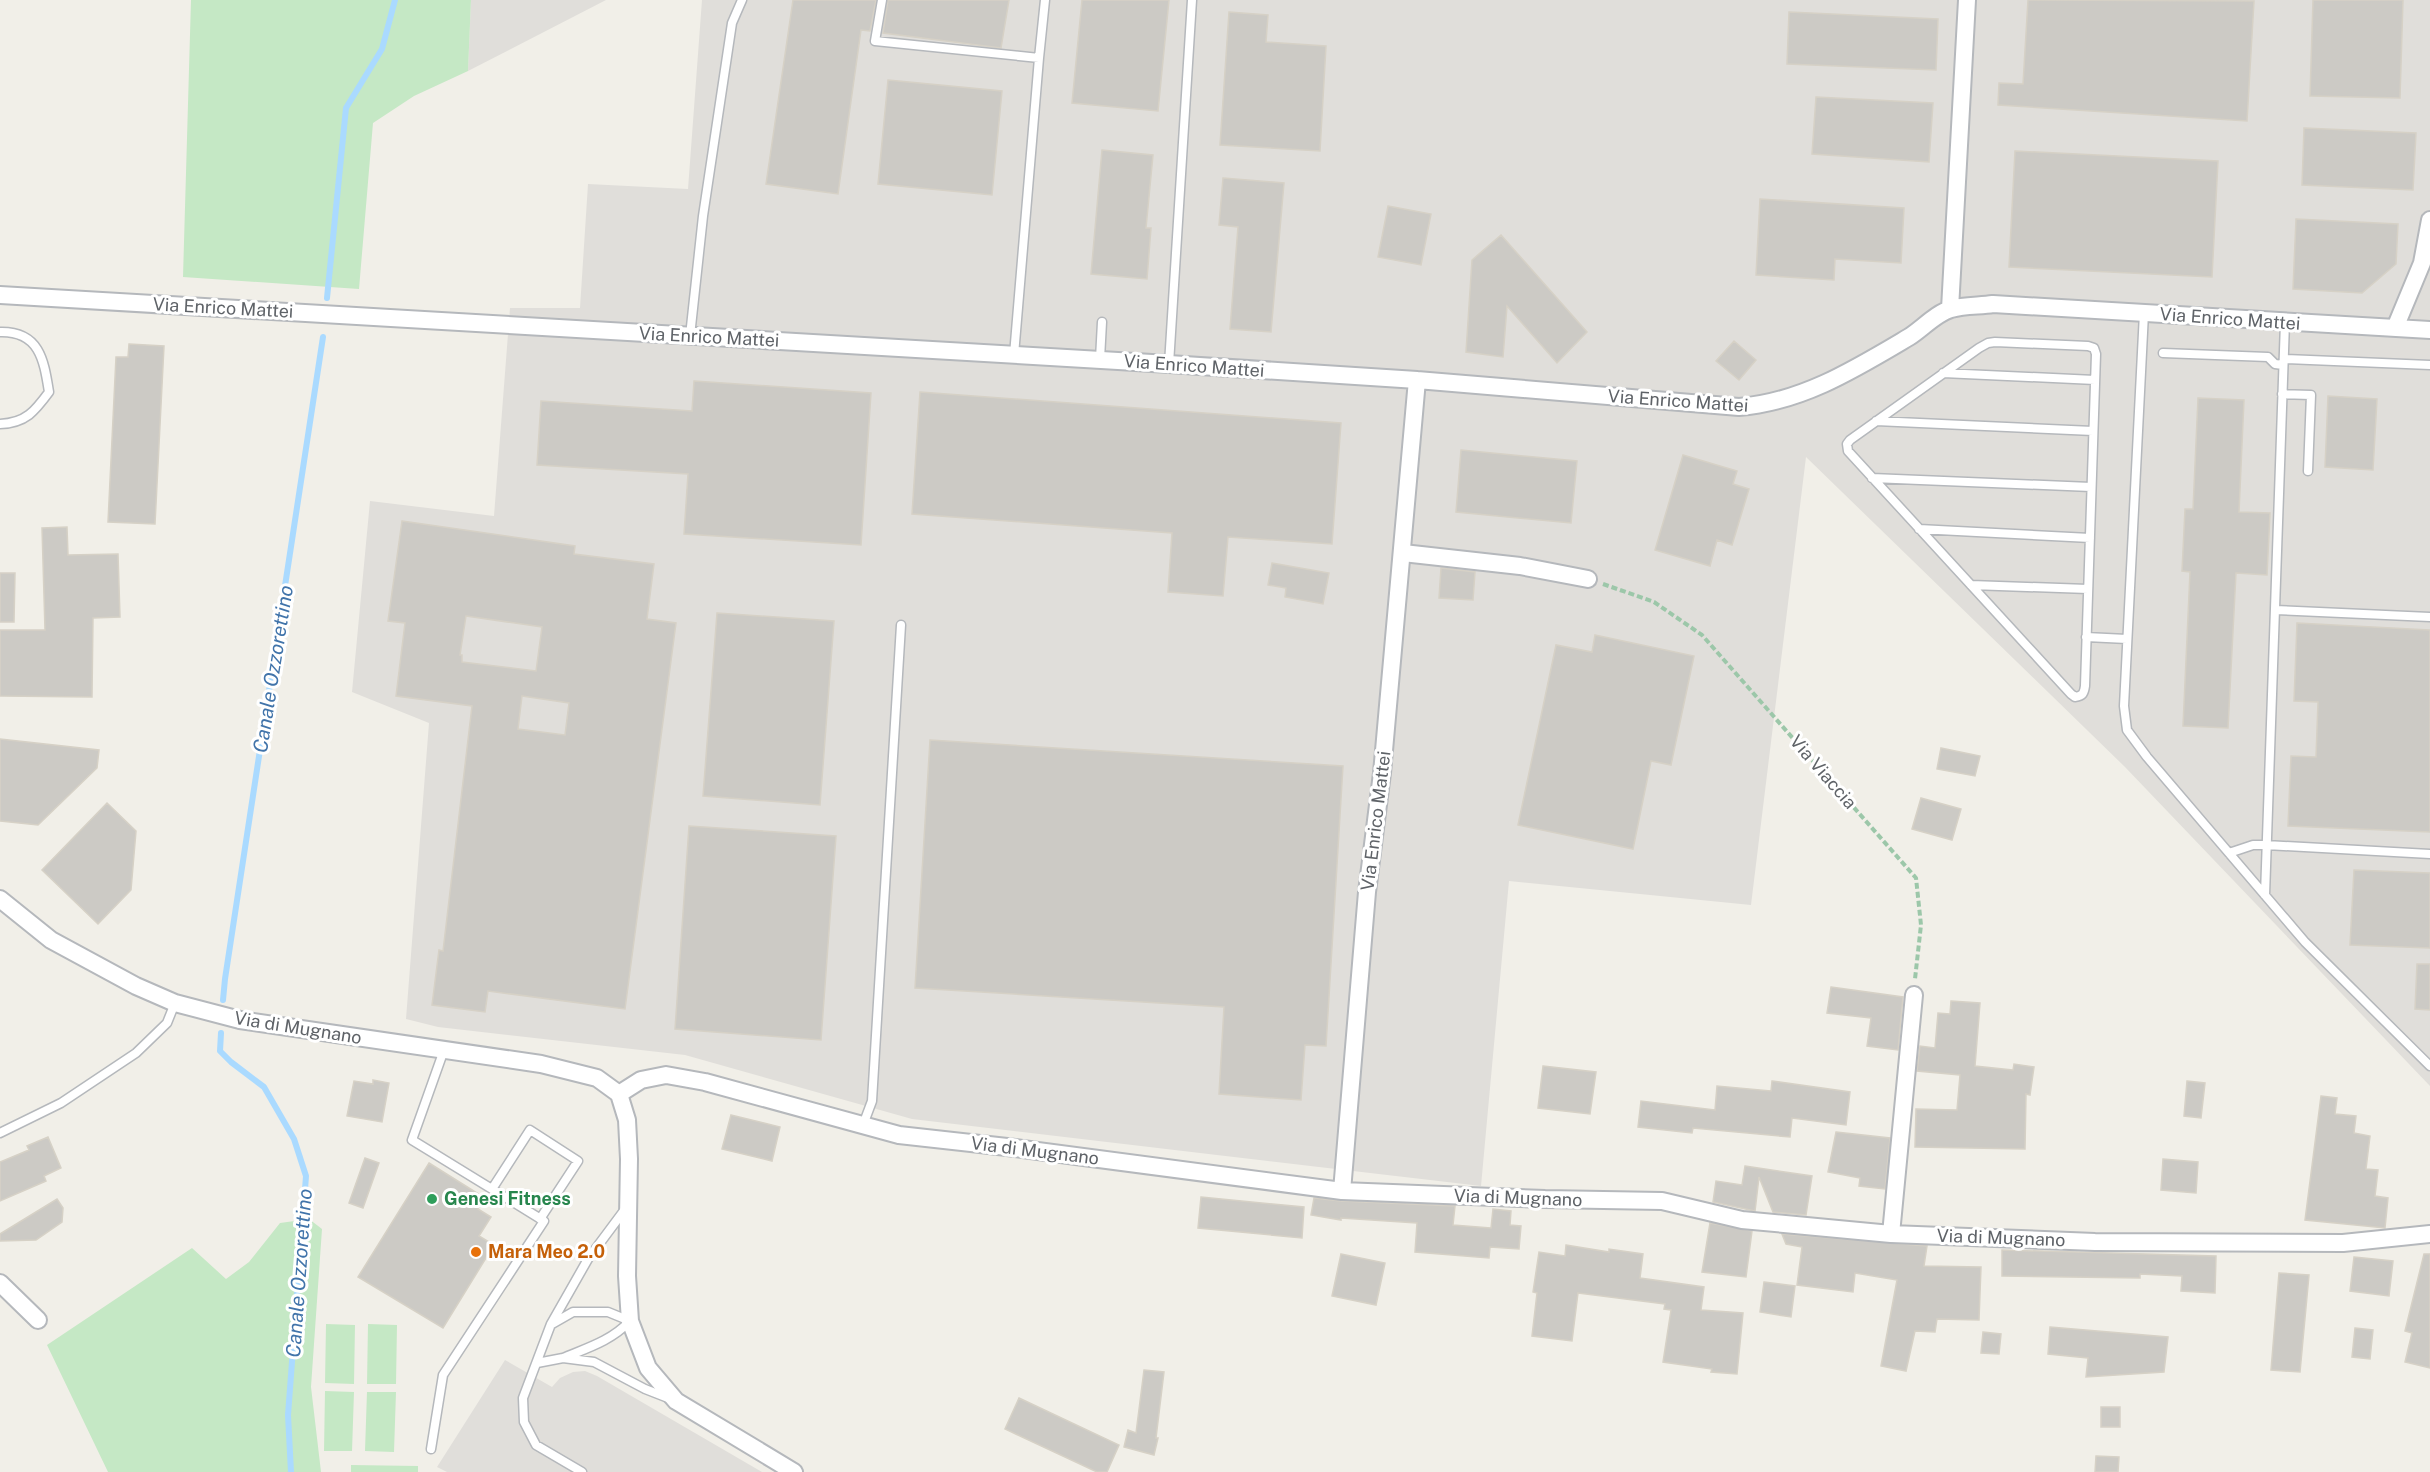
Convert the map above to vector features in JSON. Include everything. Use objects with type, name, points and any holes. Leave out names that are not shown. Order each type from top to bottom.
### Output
[{"type":"street","points":[[1950,309],[1967,0]]},
{"type":"street","points":[[2395,328],[2422,263],[2430,220]]},
{"type":"street","name":"Via Enrico Mattei","points":[[0,295],[1100,359],[1417,380],[1739,407],[1766,405],[1792,398],[1848,372],[1950,309],[1993,304],[2430,330]]},
{"type":"street","name":"Via Enrico Mattei","points":[[1341,1191],[1367,892],[1382,773],[1403,553],[1417,380]]},
{"type":"street","points":[[1403,553],[1520,566],[1588,579]]},
{"type":"street","name":"Via di Mugnano","points":[[0,899],[51,940],[136,986],[175,1003],[240,1020],[541,1064],[597,1078],[619,1094],[641,1080],[666,1075],[705,1082],[899,1135],[1341,1191],[1662,1201],[1742,1220],[1891,1234],[2096,1242],[2343,1243],[2430,1234]]},
{"type":"street","points":[[1891,1234],[1914,995]]},
{"type":"street","points":[[619,1094],[627,1120],[627,1275],[630,1321],[648,1368],[676,1401],[794,1472]]},
{"type":"street","points":[[0,1282],[38,1320]]},
{"type":"lane","points":[[690,336],[703,216],[732,23],[742,0]]},
{"type":"lane","points":[[882,0],[875,41],[1039,58]]},
{"type":"lane","points":[[1014,354],[1045,0]]},
{"type":"lane","points":[[1169,364],[1192,0]]},
{"type":"lane","points":[[2144,313],[2124,706],[2127,730],[2305,942],[2430,1066]]},
{"type":"lane","points":[[1100,359],[1102,322]]},
{"type":"lane","points":[[2265,895],[2285,322]]},
{"type":"lane","points":[[0,332],[25,337],[40,350],[49,392],[33,413],[12,423],[0,424]]},
{"type":"lane","points":[[2007,342],[2094,348],[2096,354],[2095,380],[2084,693],[2075,697],[1872,478],[1848,451],[1847,444],[1943,373],[1988,343],[2007,342]]},
{"type":"lane","points":[[2163,353],[2268,357],[2275,364],[2284,362],[2430,365]]},
{"type":"lane","points":[[1943,373],[2095,380]]},
{"type":"lane","points":[[2282,394],[2311,395],[2308,471]]},
{"type":"lane","points":[[1876,421],[2093,432]]},
{"type":"lane","points":[[1872,478],[2091,487]]},
{"type":"lane","points":[[1920,529],[2090,537]]},
{"type":"lane","points":[[1971,585],[2088,589]]},
{"type":"lane","points":[[2275,610],[2430,617]]},
{"type":"lane","points":[[863,1125],[872,1101],[901,625]]},
{"type":"lane","points":[[2086,637],[2127,639]]},
{"type":"lane","points":[[2229,853],[2253,845],[2266,845],[2430,854]]},
{"type":"lane","points":[[0,1133],[61,1103],[136,1053],[167,1023],[175,1003]]},
{"type":"lane","points":[[431,1449],[443,1375],[544,1221],[412,1140],[444,1050]]},
{"type":"lane","points":[[492,1189],[530,1130],[578,1161],[540,1219]]},
{"type":"lane","points":[[582,1472],[536,1445],[524,1422],[522,1398],[551,1324],[588,1259],[628,1204]]},
{"type":"lane","points":[[537,1363],[563,1358],[602,1342],[619,1333],[630,1321],[608,1312],[573,1312],[551,1324]]},
{"type":"lane","points":[[563,1358],[594,1362],[645,1389],[676,1401]]},
{"type":"path","name":"Via Viaccia","points":[[1588,579],[1654,602],[1702,635],[1916,878],[1921,925],[1914,995]]},
{"type":"shaded area","points":[[471,0],[606,0],[468,71]]},
{"type":"shaded area","points":[[702,0],[2430,0],[2430,1086],[2125,767],[1806,457],[1751,905],[1509,881],[1481,1186],[912,1119],[685,1055],[438,1027],[406,1019],[429,723],[352,692],[370,501],[494,516],[510,308],[580,308],[588,184],[688,189]]},
{"type":"shaded area","points":[[505,1360],[552,1387],[560,1378],[573,1372],[585,1371],[597,1376],[762,1472],[447,1472],[437,1467]]},
{"type":"green space","points":[[191,0],[471,0],[468,71],[414,96],[373,123],[359,289],[183,277]]},
{"type":"green space","points":[[309,1219],[322,1229],[311,1387],[321,1472],[108,1472],[47,1345],[192,1248],[226,1279],[249,1262],[280,1223]]},
{"type":"green space","points":[[326,1324],[355,1325],[354,1384],[325,1383]]},
{"type":"green space","points":[[368,1324],[397,1325],[396,1384],[367,1384]]},
{"type":"green space","points":[[325,1391],[354,1392],[352,1451],[324,1451]]},
{"type":"green space","points":[[367,1392],[396,1392],[394,1452],[365,1451]]},
{"type":"green space","points":[[351,1465],[418,1466],[418,1472],[351,1472]]},
{"type":"building","points":[[793,0],[876,0],[870,31],[861,30],[838,194],[766,184]]},
{"type":"building","points":[[888,0],[1009,0],[1001,48],[883,33]]},
{"type":"building","points":[[1082,0],[1169,0],[1158,111],[1072,103]]},
{"type":"building","points":[[2028,0],[2254,1],[2247,121],[1998,105],[1999,83],[2023,84]]},
{"type":"building","points":[[2313,0],[2403,0],[2400,98],[2310,96]]},
{"type":"building","points":[[1229,12],[1268,15],[1266,42],[1326,46],[1320,151],[1220,145]]},
{"type":"building","points":[[1789,12],[1938,19],[1936,70],[1787,64]]},
{"type":"building","points":[[888,80],[1002,91],[992,195],[878,184]]},
{"type":"building","points":[[1816,97],[1933,103],[1929,162],[1812,154]]},
{"type":"building","points":[[2304,128],[2416,133],[2413,190],[2302,185]]},
{"type":"building","points":[[1102,150],[1153,155],[1146,228],[1151,228],[1147,279],[1091,274]]},
{"type":"building","points":[[2015,151],[2218,161],[2212,277],[2009,267]]},
{"type":"building","points":[[1223,178],[1284,183],[1271,332],[1230,329],[1238,227],[1219,225]]},
{"type":"building","points":[[1760,199],[1904,208],[1901,263],[1835,259],[1834,280],[1756,275]]},
{"type":"building","points":[[1388,206],[1431,214],[1421,265],[1378,257]]},
{"type":"building","points":[[2296,219],[2398,224],[2396,264],[2362,293],[2293,289]]},
{"type":"building","points":[[1501,235],[1587,332],[1557,363],[1507,306],[1503,357],[1466,352],[1472,260]]},
{"type":"building","points":[[1734,341],[1756,360],[1739,380],[1716,361]]},
{"type":"building","points":[[129,344],[164,346],[155,524],[108,522],[116,357],[128,357]]},
{"type":"building","points":[[694,381],[871,393],[861,545],[684,534],[688,474],[537,465],[541,401],[692,411]]},
{"type":"building","points":[[920,392],[1341,423],[1332,544],[1228,537],[1223,596],[1168,592],[1172,533],[912,514]]},
{"type":"building","points":[[2328,396],[2377,399],[2373,470],[2325,467]]},
{"type":"building","points":[[2198,398],[2244,400],[2239,512],[2270,513],[2267,575],[2236,573],[2228,728],[2183,726],[2190,572],[2182,571],[2185,509],[2193,509]]},
{"type":"building","points":[[1461,450],[1577,461],[1571,523],[1456,512]]},
{"type":"building","points":[[1683,455],[1737,471],[1733,484],[1749,489],[1732,545],[1717,540],[1710,566],[1655,550]]},
{"type":"building","points":[[402,521],[575,546],[574,554],[654,564],[647,619],[676,623],[625,1009],[488,991],[485,1012],[432,1005],[439,950],[443,951],[472,706],[396,696],[405,623],[388,621]],"holes":[[[466,616],[542,627],[536,671],[462,662],[462,655],[460,655]],[[522,696],[569,703],[565,735],[518,729]]]},
{"type":"building","points":[[67,527],[68,555],[118,554],[120,617],[93,618],[92,697],[0,696],[0,630],[45,630],[42,528]]},
{"type":"building","points":[[1272,563],[1329,573],[1323,604],[1285,597],[1286,588],[1268,585]]},
{"type":"building","points":[[1441,568],[1475,572],[1473,600],[1439,598]]},
{"type":"building","points":[[0,573],[15,573],[14,622],[0,622]]},
{"type":"building","points":[[717,613],[834,621],[820,805],[703,796]]},
{"type":"building","points":[[2297,623],[2430,630],[2430,832],[2288,826],[2291,756],[2316,757],[2318,702],[2294,701]]},
{"type":"building","points":[[1595,635],[1694,656],[1671,765],[1651,761],[1633,849],[1518,825],[1556,645],[1592,652]]},
{"type":"building","points":[[0,739],[99,750],[97,768],[38,825],[0,821]]},
{"type":"building","points":[[930,740],[1343,766],[1326,1046],[1305,1045],[1301,1100],[1219,1094],[1224,1007],[915,988]]},
{"type":"building","points":[[1941,748],[1980,756],[1975,776],[1937,769]]},
{"type":"building","points":[[1921,798],[1961,809],[1952,840],[1912,829]]},
{"type":"building","points":[[107,803],[136,831],[131,890],[98,924],[42,870]]},
{"type":"building","points":[[689,826],[836,836],[821,1040],[675,1029]]},
{"type":"building","points":[[2354,870],[2430,873],[2430,948],[2350,945]]},
{"type":"building","points":[[2417,964],[2430,964],[2430,1010],[2415,1009]]},
{"type":"building","points":[[1831,987],[1903,997],[1898,1050],[1867,1046],[1871,1018],[1827,1013]]},
{"type":"building","points":[[1951,1001],[1980,1003],[1975,1066],[2013,1070],[2014,1064],[2034,1067],[2030,1095],[2026,1094],[2025,1149],[1915,1147],[1916,1109],[1957,1110],[1960,1075],[1917,1071],[1920,1046],[1935,1048],[1938,1013],[1950,1014]]},
{"type":"building","points":[[1543,1066],[1596,1072],[1590,1114],[1538,1108]]},
{"type":"building","points":[[373,1080],[389,1083],[382,1122],[347,1116],[354,1081],[373,1084]]},
{"type":"building","points":[[1772,1081],[1850,1092],[1846,1125],[1792,1118],[1790,1137],[1693,1128],[1692,1133],[1638,1127],[1641,1101],[1715,1110],[1717,1086],[1771,1091]]},
{"type":"building","points":[[2187,1081],[2205,1083],[2201,1118],[2184,1116]]},
{"type":"building","points":[[2321,1096],[2337,1098],[2335,1114],[2356,1116],[2354,1133],[2370,1136],[2366,1169],[2378,1170],[2375,1196],[2388,1198],[2385,1228],[2305,1220]]},
{"type":"building","points":[[731,1115],[780,1127],[772,1161],[722,1149]]},
{"type":"building","points":[[1836,1132],[1890,1138],[1885,1189],[1859,1186],[1860,1178],[1828,1172]]},
{"type":"building","points":[[48,1137],[61,1168],[44,1176],[46,1181],[0,1201],[0,1162],[29,1150],[27,1146]]},
{"type":"building","points":[[365,1158],[379,1163],[363,1208],[349,1203]]},
{"type":"building","points":[[2163,1159],[2198,1162],[2196,1193],[2161,1190]]},
{"type":"building","points":[[429,1163],[485,1198],[478,1209],[491,1217],[479,1236],[494,1245],[443,1328],[358,1277]]},
{"type":"building","points":[[1745,1166],[1812,1176],[1806,1215],[1773,1212],[1759,1177],[1755,1211],[1713,1202],[1716,1181],[1742,1185]]},
{"type":"building","points":[[1201,1197],[1304,1207],[1302,1238],[1198,1228]]},
{"type":"building","points":[[1314,1198],[1455,1206],[1453,1225],[1491,1228],[1493,1209],[1511,1211],[1510,1225],[1521,1226],[1519,1249],[1490,1247],[1489,1258],[1415,1252],[1417,1223],[1341,1218],[1341,1220],[1311,1215]]},
{"type":"building","points":[[57,1199],[63,1208],[62,1222],[36,1240],[0,1241],[0,1234]]},
{"type":"building","points":[[1710,1223],[1752,1231],[1746,1277],[1702,1272]]},
{"type":"building","points":[[1782,1234],[1927,1246],[1924,1266],[1981,1267],[1979,1320],[1937,1319],[1935,1332],[1915,1331],[1906,1371],[1881,1366],[1897,1280],[1855,1273],[1853,1292],[1797,1285],[1802,1247],[1786,1244]]},
{"type":"building","points":[[1566,1245],[1609,1252],[1609,1249],[1643,1254],[1640,1278],[1704,1287],[1701,1310],[1743,1313],[1737,1374],[1711,1372],[1712,1369],[1663,1362],[1671,1310],[1664,1309],[1665,1304],[1578,1293],[1572,1341],[1532,1336],[1537,1293],[1533,1292],[1539,1252],[1565,1256]]},
{"type":"building","points":[[2002,1250],[2216,1256],[2215,1293],[2181,1291],[2182,1276],[2140,1274],[2140,1278],[2002,1276]]},
{"type":"building","points":[[1341,1254],[1385,1263],[1376,1305],[1332,1296]]},
{"type":"building","points":[[2424,1254],[2430,1254],[2430,1368],[2405,1362],[2412,1333],[2405,1331]]},
{"type":"building","points":[[2354,1257],[2393,1261],[2389,1296],[2350,1291]]},
{"type":"building","points":[[2279,1273],[2309,1275],[2300,1372],[2271,1370]]},
{"type":"building","points":[[1764,1282],[1795,1286],[1791,1317],[1760,1312]]},
{"type":"building","points":[[2050,1327],[2168,1337],[2164,1372],[2086,1377],[2088,1358],[2048,1354]]},
{"type":"building","points":[[2355,1328],[2373,1330],[2370,1359],[2352,1357]]},
{"type":"building","points":[[1983,1332],[2001,1334],[1999,1354],[1981,1353]]},
{"type":"building","points":[[1144,1370],[1164,1372],[1156,1438],[1158,1438],[1154,1455],[1124,1447],[1128,1430],[1136,1433]]},
{"type":"building","points":[[1019,1398],[1119,1445],[1107,1472],[1097,1472],[1005,1429]]},
{"type":"building","points":[[2101,1407],[2120,1407],[2120,1427],[2101,1427]]},
{"type":"building","points":[[2096,1456],[2119,1457],[2118,1472],[2095,1472]]},
{"type":"waterway","name":"Canale Ozzorettino","points":[[327,298],[346,108],[382,49],[395,0]]},
{"type":"waterway","name":"Canale Ozzorettino","points":[[223,1000],[323,337]]},
{"type":"waterway","name":"Canale Ozzorettino","points":[[221,1033],[220,1051],[264,1087],[294,1139],[306,1176],[288,1415],[291,1472]]},
{"type":"place","name":"Genesi Fitness","points":[[432,1199]]},
{"type":"place","name":"Mara Meo 2.0","points":[[476,1252]]}]
